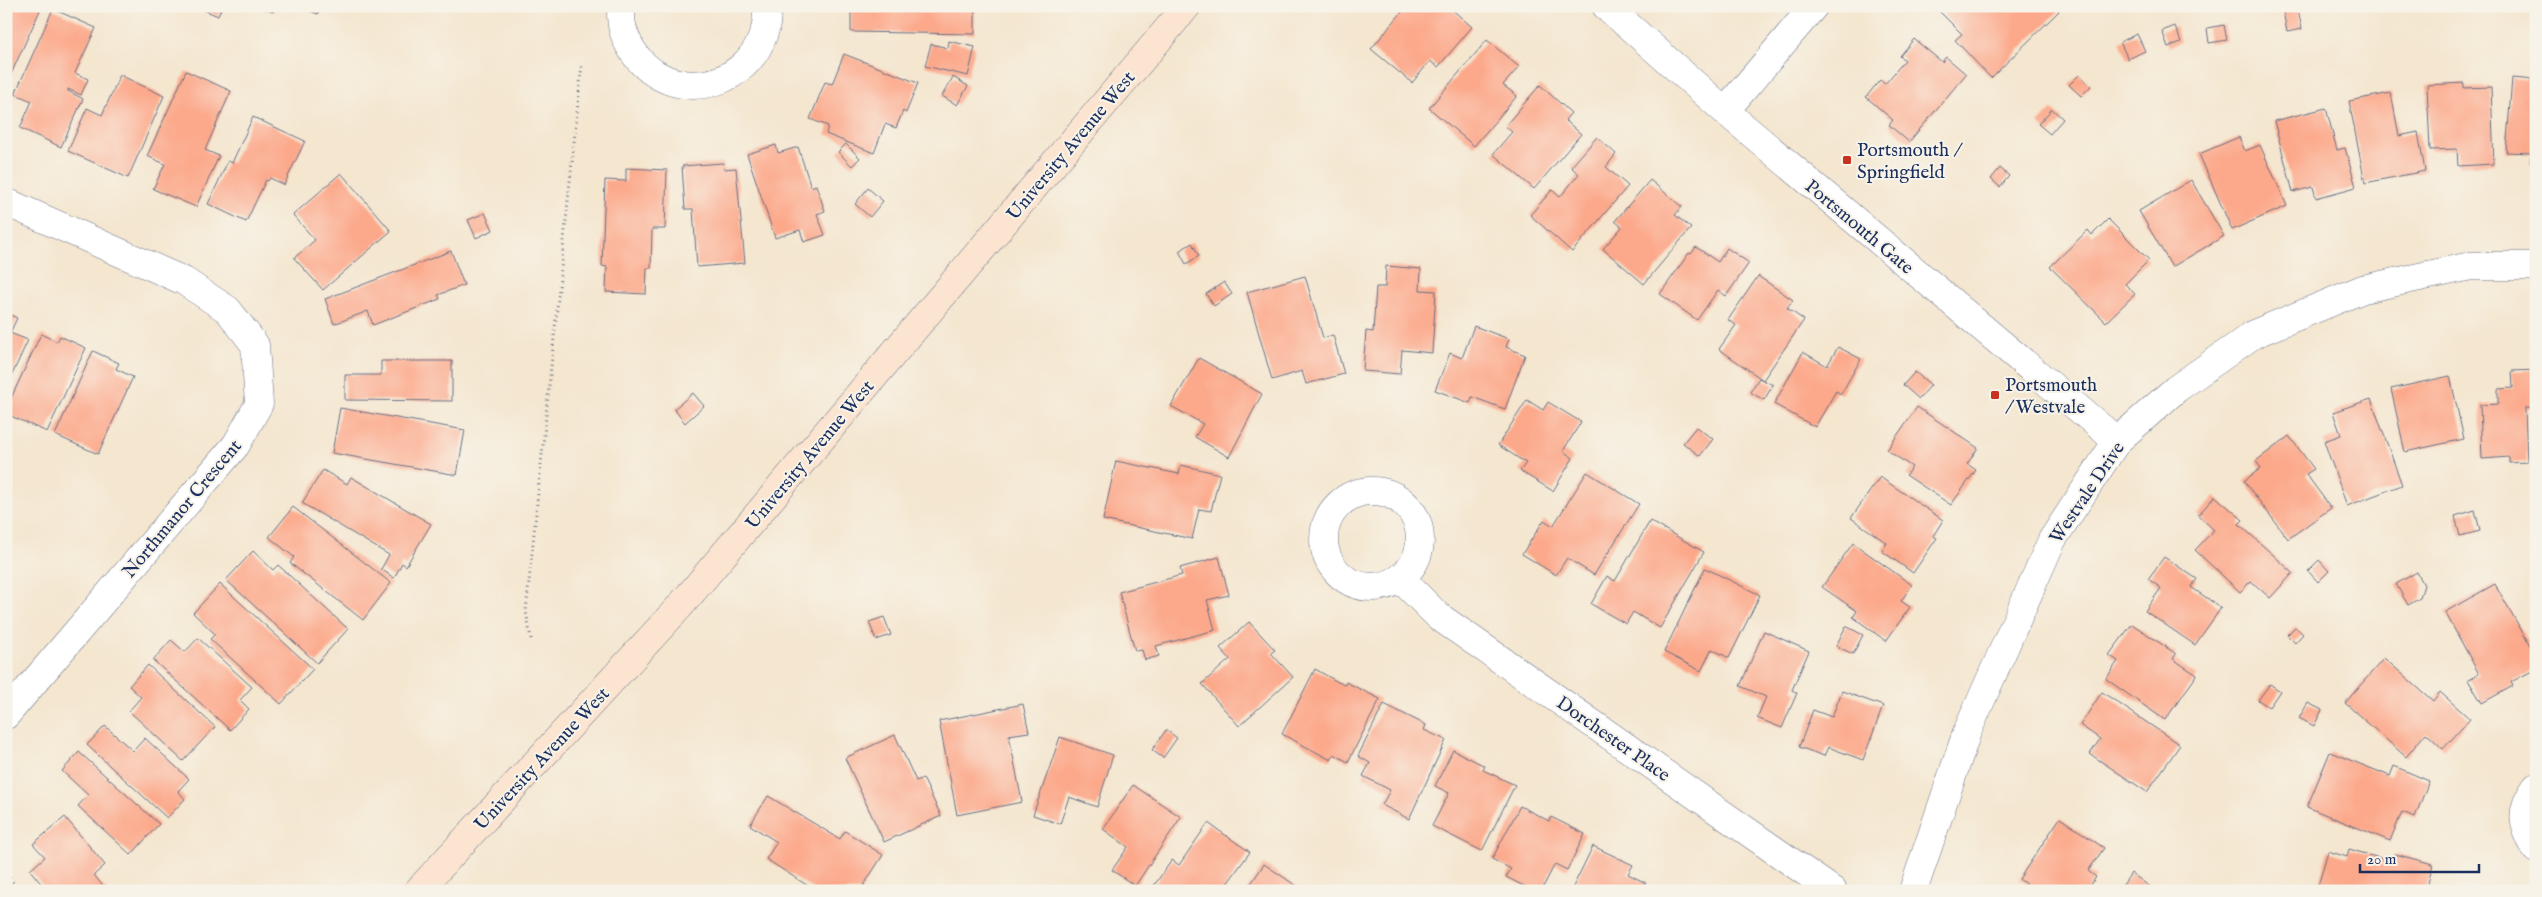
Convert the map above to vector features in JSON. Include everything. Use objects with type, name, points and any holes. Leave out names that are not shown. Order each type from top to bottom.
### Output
[{"type":"main road","name":"University Avenue West","points":[[418,891],[681,605],[1187,6]]},
{"type":"street","points":[[622,6],[620,14],[625,40],[639,62],[660,78],[690,86],[715,82],[731,76],[750,60],[765,32],[767,6]]},
{"type":"street","name":"Portsmouth Gate","points":[[1606,6],[1725,111],[2117,442]]},
{"type":"street","points":[[1725,111],[1814,6]]},
{"type":"street","name":"Northmanor Crescent","points":[[6,202],[184,281],[228,310],[254,345],[259,404],[236,445],[6,715]]},
{"type":"street","name":"Westvale Drive","points":[[1913,891],[1967,732],[2052,540],[2117,442],[2176,389],[2254,334],[2363,289],[2471,266],[2536,266]]},
{"type":"street","name":"Dorchester Place","points":[[1400,578],[1438,616],[1834,891]]},
{"type":"street","points":[[2536,787],[2527,799],[2524,816],[2526,833],[2536,848]]},
{"type":"path","points":[[531,639],[526,611],[582,64]]},
{"type":"path","points":[[6,868],[17,891]]},
{"type":"building","points":[[6,6],[42,6],[6,85]]},
{"type":"building","points":[[195,6],[222,6],[218,16]]},
{"type":"building","points":[[259,6],[275,6],[273,12]]},
{"type":"building","points":[[298,6],[321,6],[318,14]]},
{"type":"building","points":[[848,6],[975,6],[975,34],[851,32],[851,10],[848,10]]},
{"type":"building","points":[[1407,6],[1448,6],[1472,27],[1438,67],[1430,61],[1412,83],[1371,49]]},
{"type":"building","points":[[1943,6],[2055,6],[2059,11],[1991,78],[1955,40],[1962,34],[1938,10]]},
{"type":"building","points":[[53,9],[96,28],[75,73],[88,79],[81,95],[68,89],[68,91],[83,99],[61,147],[20,128],[32,101],[15,94]]},
{"type":"building","points":[[2298,9],[2302,29],[2287,32],[2283,11]]},
{"type":"building","points":[[2224,25],[2227,40],[2209,43],[2207,28]]},
{"type":"building","points":[[2175,26],[2181,42],[2168,47],[2162,31]]},
{"type":"building","points":[[2137,34],[2145,51],[2128,59],[2120,42]]},
{"type":"building","points":[[1914,39],[1942,62],[1946,57],[1966,74],[1909,142],[1889,125],[1893,120],[1866,97],[1880,80],[1885,84],[1905,60],[1900,56]]},
{"type":"building","points":[[1487,40],[1519,67],[1503,85],[1517,96],[1474,146],[1429,108]]},
{"type":"building","points":[[949,41],[975,47],[968,76],[925,66],[931,44],[948,48]]},
{"type":"building","points":[[844,54],[918,83],[906,113],[903,111],[896,128],[885,124],[874,153],[826,134],[828,126],[810,119],[825,82],[832,84]]},
{"type":"building","points":[[186,71],[231,91],[205,150],[219,156],[196,207],[153,189],[165,164],[147,156]]},
{"type":"building","points":[[120,75],[164,96],[128,178],[68,151],[87,108],[102,115]]},
{"type":"building","points":[[2079,75],[2091,86],[2081,96],[2069,85]]},
{"type":"building","points":[[953,77],[968,86],[957,105],[942,96]]},
{"type":"building","points":[[2512,78],[2536,80],[2536,164],[2530,163],[2531,153],[2506,152]]},
{"type":"building","points":[[2464,83],[2464,88],[2491,87],[2494,164],[2458,166],[2457,149],[2430,150],[2427,85]]},
{"type":"building","points":[[1540,85],[1571,113],[1565,120],[1581,134],[1534,189],[1493,154],[1512,132],[1505,126]]},
{"type":"building","points":[[2391,93],[2399,136],[2418,132],[2425,171],[2365,183],[2349,101]]},
{"type":"building","points":[[2326,108],[2337,150],[2345,148],[2356,187],[2316,198],[2313,187],[2293,192],[2274,121]]},
{"type":"building","points":[[2052,109],[2063,119],[2050,134],[2038,124]]},
{"type":"building","points":[[253,117],[305,141],[284,185],[270,178],[268,181],[266,180],[246,222],[208,204],[228,161],[232,163]]},
{"type":"building","points":[[1597,137],[1616,154],[1606,167],[1628,186],[1572,252],[1530,215],[1552,190],[1560,197],[1579,174],[1571,167]]},
{"type":"building","points":[[2239,137],[2245,151],[2260,145],[2287,206],[2232,230],[2199,154]]},
{"type":"building","points":[[846,144],[860,158],[852,166],[838,152]]},
{"type":"building","points":[[776,145],[778,153],[798,147],[811,187],[816,185],[825,211],[817,214],[825,235],[804,242],[800,230],[775,238],[747,154]]},
{"type":"building","points":[[723,163],[724,169],[736,168],[745,263],[697,267],[693,209],[685,209],[682,166]]},
{"type":"building","points":[[626,168],[667,170],[665,229],[652,229],[651,268],[647,268],[646,294],[606,292],[607,267],[602,266],[605,180],[626,181]]},
{"type":"building","points":[[2000,168],[2009,176],[2000,187],[1991,179]]},
{"type":"building","points":[[341,173],[391,231],[323,290],[294,258],[315,240],[293,215]]},
{"type":"building","points":[[1650,180],[1682,207],[1675,215],[1691,228],[1644,284],[1603,249],[1622,227],[1615,221]]},
{"type":"building","points":[[2191,180],[2224,236],[2172,267],[2139,211]]},
{"type":"building","points":[[868,188],[883,201],[870,217],[855,204]]},
{"type":"building","points":[[485,213],[493,230],[476,238],[468,220]]},
{"type":"building","points":[[2108,219],[2149,260],[2125,284],[2135,294],[2106,322],[2050,267],[2088,230],[2092,235]]},
{"type":"building","points":[[1192,243],[1199,256],[1186,264],[1179,251]]},
{"type":"building","points":[[1696,247],[1718,262],[1727,248],[1749,263],[1726,296],[1718,290],[1697,320],[1660,294],[1689,253],[1691,254]]},
{"type":"building","points":[[451,251],[464,285],[438,295],[440,299],[373,325],[368,311],[334,324],[325,299]]},
{"type":"building","points":[[1386,266],[1421,269],[1420,290],[1436,291],[1432,353],[1402,350],[1400,374],[1363,371],[1366,331],[1373,332],[1376,287],[1385,287]]},
{"type":"building","points":[[1305,276],[1323,338],[1333,335],[1344,374],[1306,384],[1302,371],[1272,380],[1247,292]]},
{"type":"building","points":[[1758,276],[1793,300],[1787,308],[1804,320],[1763,380],[1719,349],[1736,325],[1728,320]]},
{"type":"building","points":[[1224,282],[1232,294],[1214,306],[1206,294]]},
{"type":"building","points":[[6,313],[17,318],[10,333],[28,340],[6,388]]},
{"type":"building","points":[[1474,326],[1509,339],[1506,347],[1525,355],[1505,409],[1472,397],[1470,403],[1435,390],[1450,353],[1462,358]]},
{"type":"building","points":[[41,334],[57,342],[60,336],[86,348],[47,432],[6,414],[6,409]]},
{"type":"building","points":[[1838,347],[1861,359],[1841,394],[1836,391],[1815,427],[1774,404],[1803,352],[1827,366]]},
{"type":"building","points":[[93,351],[119,363],[116,369],[133,377],[98,454],[55,435]]},
{"type":"building","points":[[1199,358],[1262,394],[1229,457],[1195,437],[1203,424],[1171,406]]},
{"type":"building","points":[[381,361],[452,361],[452,401],[345,400],[345,375],[381,375]]},
{"type":"building","points":[[2536,370],[2536,408],[2525,408],[2527,462],[2509,463],[2509,457],[2482,459],[2480,405],[2498,404],[2498,389],[2513,388],[2512,371]]},
{"type":"building","points":[[1915,372],[1931,385],[1919,399],[1903,385]]},
{"type":"building","points":[[2450,376],[2464,439],[2405,452],[2391,389]]},
{"type":"building","points":[[1759,378],[1773,385],[1764,400],[1750,392]]},
{"type":"building","points":[[693,393],[704,406],[685,423],[674,409]]},
{"type":"building","points":[[2371,399],[2402,485],[2347,506],[2324,441],[2341,435],[2333,412]]},
{"type":"building","points":[[1527,400],[1543,410],[1548,402],[1581,422],[1563,451],[1573,458],[1553,491],[1520,471],[1526,463],[1498,445]]},
{"type":"building","points":[[1917,407],[1978,448],[1967,464],[1976,470],[1951,505],[1906,475],[1912,467],[1887,450]]},
{"type":"building","points":[[340,408],[465,430],[457,475],[332,453]]},
{"type":"building","points":[[1696,427],[1713,439],[1700,456],[1683,443]]},
{"type":"building","points":[[2289,436],[2314,469],[2306,474],[2331,508],[2288,539],[2244,481],[2261,468],[2256,461]]},
{"type":"building","points":[[1116,461],[1179,474],[1181,465],[1220,474],[1211,511],[1199,509],[1192,539],[1103,520]]},
{"type":"building","points":[[323,470],[347,484],[351,477],[431,524],[406,566],[402,563],[394,578],[381,569],[389,555],[302,503]]},
{"type":"building","points":[[1587,472],[1639,504],[1594,575],[1567,558],[1556,575],[1522,554],[1544,520],[1553,526]]},
{"type":"building","points":[[1880,477],[1943,520],[1933,536],[1937,538],[1913,573],[1882,551],[1887,543],[1851,518]]},
{"type":"building","points":[[2215,496],[2243,520],[2239,524],[2293,573],[2270,598],[2251,581],[2240,592],[2195,550],[2214,530],[2198,515]]},
{"type":"building","points":[[293,507],[391,583],[363,620],[290,563],[294,557],[269,537]]},
{"type":"building","points":[[2475,510],[2480,531],[2460,536],[2455,516]]},
{"type":"building","points":[[1650,521],[1704,552],[1660,628],[1633,612],[1626,624],[1591,604],[1607,576],[1615,581]]},
{"type":"building","points":[[1853,543],[1912,585],[1901,601],[1910,607],[1886,641],[1853,617],[1857,611],[1822,587]]},
{"type":"building","points":[[253,551],[273,570],[278,565],[348,629],[317,663],[226,580]]},
{"type":"building","points":[[1219,557],[1229,595],[1207,600],[1215,630],[1156,646],[1159,656],[1145,660],[1142,650],[1135,651],[1119,592],[1182,575],[1180,568]]},
{"type":"building","points":[[2164,557],[2197,579],[2191,587],[2221,608],[2195,645],[2145,611],[2161,588],[2148,579]]},
{"type":"building","points":[[2319,560],[2329,571],[2318,582],[2308,571]]},
{"type":"building","points":[[1705,568],[1760,595],[1729,658],[1712,649],[1701,671],[1664,652]]},
{"type":"building","points":[[2417,572],[2424,585],[2420,598],[2408,605],[2396,584]]},
{"type":"building","points":[[220,584],[313,669],[281,704],[210,639],[215,634],[193,613]]},
{"type":"building","points":[[2495,584],[2536,656],[2536,669],[2511,682],[2513,686],[2482,703],[2468,680],[2479,674],[2445,612]]},
{"type":"building","points":[[884,617],[891,635],[876,640],[869,622]]},
{"type":"building","points":[[1249,622],[1275,650],[1271,653],[1293,677],[1239,726],[1202,684],[1230,659],[1220,648]]},
{"type":"building","points":[[2132,624],[2176,654],[2173,659],[2197,675],[2165,720],[2106,679],[2118,661],[2109,655]]},
{"type":"building","points":[[1846,626],[1863,635],[1853,654],[1836,646]]},
{"type":"building","points":[[2295,627],[2303,634],[2295,643],[2287,635]]},
{"type":"building","points":[[1764,631],[1809,651],[1792,690],[1797,693],[1782,728],[1757,718],[1766,697],[1740,686]]},
{"type":"building","points":[[198,638],[252,687],[240,700],[249,709],[230,730],[153,660],[171,640],[185,652]]},
{"type":"building","points":[[2384,658],[2433,701],[2440,692],[2470,719],[2443,749],[2426,733],[2406,757],[2345,703]]},
{"type":"building","points":[[148,665],[215,727],[183,761],[129,711],[141,697],[129,686]]},
{"type":"building","points":[[1315,669],[1338,682],[1345,685],[1346,682],[1380,699],[1348,762],[1334,754],[1331,760],[1282,734]]},
{"type":"building","points":[[2270,684],[2280,691],[2269,707],[2258,700]]},
{"type":"building","points":[[1842,691],[1883,706],[1863,760],[1828,747],[1824,756],[1799,747],[1813,710],[1832,717]]},
{"type":"building","points":[[2102,692],[2180,745],[2147,792],[2090,754],[2100,739],[2080,725]]},
{"type":"building","points":[[2308,703],[2322,710],[2314,726],[2299,718]]},
{"type":"building","points":[[1023,704],[1029,732],[1009,735],[1022,802],[957,815],[939,721]]},
{"type":"building","points":[[1384,704],[1426,725],[1424,730],[1446,740],[1409,819],[1382,805],[1390,790],[1363,776],[1370,763],[1358,756]]},
{"type":"building","points":[[105,726],[133,751],[145,738],[189,779],[178,791],[185,799],[167,818],[87,745]]},
{"type":"building","points":[[1166,730],[1177,738],[1163,758],[1152,750]]},
{"type":"building","points":[[895,735],[916,781],[923,778],[941,816],[884,842],[845,758]]},
{"type":"building","points":[[1060,737],[1113,755],[1097,807],[1069,797],[1060,824],[1033,815]]},
{"type":"building","points":[[1453,750],[1485,766],[1483,770],[1515,785],[1482,851],[1432,826],[1449,793],[1435,786]]},
{"type":"building","points":[[79,752],[159,824],[131,855],[78,806],[88,795],[62,771]]},
{"type":"building","points":[[2330,752],[2390,776],[2394,766],[2429,781],[2415,817],[2402,812],[2390,841],[2307,807]]},
{"type":"building","points":[[1133,785],[1181,817],[1135,886],[1112,870],[1128,847],[1103,829]]},
{"type":"building","points":[[768,796],[840,839],[845,831],[883,855],[860,891],[816,891],[766,859],[777,842],[750,825]]},
{"type":"building","points":[[1520,806],[1549,821],[1551,817],[1585,834],[1567,870],[1555,864],[1541,891],[1534,891],[1506,877],[1511,869],[1492,859]]},
{"type":"building","points":[[65,817],[105,865],[94,875],[107,891],[47,891],[30,870],[45,857],[33,844]]},
{"type":"building","points":[[2060,818],[2104,848],[2088,871],[2096,877],[2087,891],[2035,891],[2019,879]]},
{"type":"building","points":[[1208,823],[1250,852],[1224,888],[1227,891],[1150,891],[1172,860],[1179,865]]},
{"type":"building","points":[[1593,846],[1633,865],[1628,874],[1646,883],[1642,891],[1571,891]]},
{"type":"building","points":[[2349,849],[2393,862],[2395,854],[2433,864],[2426,891],[2335,891],[2318,886],[2328,851],[2347,857]]},
{"type":"building","points":[[1264,864],[1304,891],[1246,891]]},
{"type":"building","points":[[2131,873],[2156,891],[2119,891]]},
{"type":"place","name":"Portsmouth / Springfield","points":[[1847,160]]},
{"type":"place","name":"Portsmouth / Westvale","points":[[1995,395]]}]
